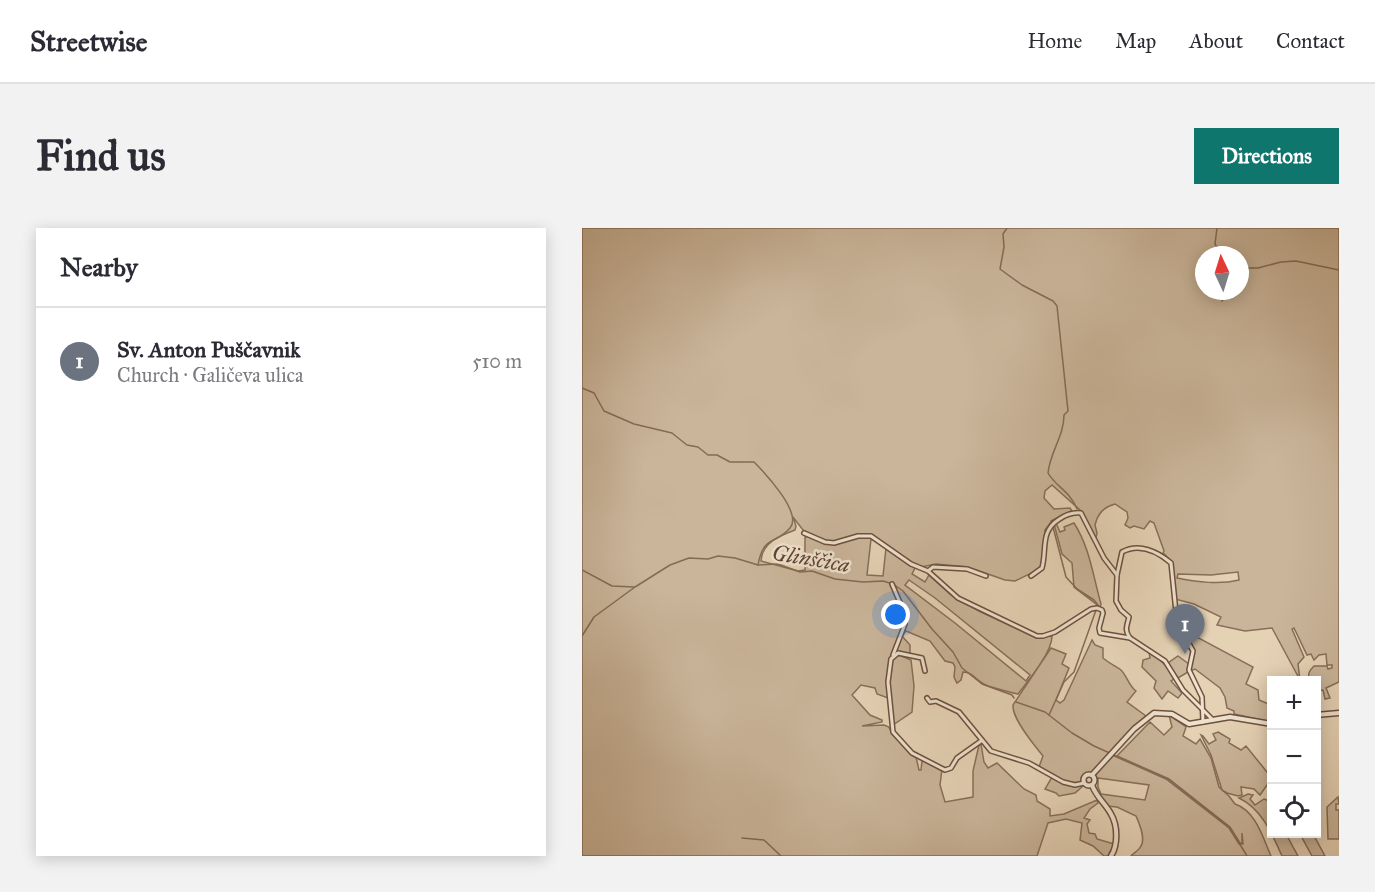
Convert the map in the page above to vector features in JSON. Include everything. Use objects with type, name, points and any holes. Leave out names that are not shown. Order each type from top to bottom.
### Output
[{"type":"street","points":[[1031,576],[1042,568],[1045,534],[1049,528],[1067,514],[1077,512],[1081,513],[1104,558],[1117,575]]},
{"type":"street","points":[[804,533],[825,542],[834,543],[866,534],[871,536],[910,564],[928,571],[952,594],[965,602],[1037,636],[1055,632],[1091,609],[1102,610],[1100,633],[1130,638],[1165,661],[1183,690],[1212,720]]},
{"type":"street","points":[[1130,638],[1126,630],[1129,617],[1120,610],[1116,601],[1117,575],[1124,550],[1155,551],[1170,563],[1176,616],[1192,648],[1193,656],[1189,670],[1200,691],[1203,722]]},
{"type":"street","points":[[928,571],[933,567],[967,569],[986,576]]},
{"type":"street","points":[[892,584],[901,604],[905,624],[889,665],[888,682],[892,727],[896,737],[912,753],[948,770],[961,754],[981,741]]},
{"type":"street","points":[[892,656],[898,654],[922,658],[925,671]]},
{"type":"street","points":[[927,698],[930,702],[936,701],[959,712],[991,751],[1029,763],[1063,782],[1084,783],[1092,786]]},
{"type":"street","points":[[1084,783],[1086,775],[1092,775],[1134,729],[1155,713],[1172,714],[1189,724],[1230,717],[1267,723]]},
{"type":"street","points":[[1321,715],[1339,713]]},
{"type":"street","points":[[1092,775],[1095,781],[1092,786]]},
{"type":"street","points":[[1092,786],[1098,799],[1111,813],[1114,822],[1116,842],[1111,856]]},
{"type":"shaded area","points":[[582,228],[1339,228],[1339,682],[1326,688],[1330,698],[1325,699],[1323,690],[1321,690],[1321,676],[1309,676],[1314,666],[1327,666],[1328,669],[1332,668],[1332,665],[1327,665],[1326,654],[1319,655],[1314,660],[1311,654],[1307,655],[1294,628],[1292,629],[1304,657],[1298,664],[1300,676],[1272,628],[1245,631],[1217,625],[1221,617],[1194,604],[1175,599],[1172,568],[1163,553],[1154,523],[1150,521],[1144,529],[1134,526],[1130,528],[1125,525],[1128,518],[1127,512],[1115,504],[1105,509],[1098,517],[1095,525],[1096,538],[1080,510],[1052,485],[1045,491],[1044,498],[1054,509],[1070,508],[1072,511],[1051,522],[1045,530],[1042,564],[1038,570],[1015,581],[1005,580],[968,567],[936,564],[921,567],[871,539],[867,575],[883,576],[886,548],[915,568],[912,574],[925,582],[929,575],[951,595],[979,611],[1035,637],[1052,636],[1044,658],[1018,694],[988,686],[967,672],[963,672],[961,680],[957,683],[953,663],[945,661],[930,641],[906,631],[902,636],[910,645],[910,653],[893,651],[888,666],[888,698],[877,694],[875,688],[861,685],[852,695],[870,715],[882,720],[882,722],[862,726],[884,725],[889,727],[892,734],[916,757],[919,770],[921,770],[922,761],[925,760],[942,769],[940,785],[945,802],[973,797],[973,771],[981,744],[984,762],[988,768],[997,763],[1024,789],[1036,795],[1037,801],[1050,809],[1050,816],[1064,814],[1097,800],[1098,803],[1084,818],[1090,820],[1087,824],[1089,833],[1095,834],[1097,839],[1114,844],[1108,856],[1104,856],[1093,846],[1080,840],[1082,823],[1066,819],[1048,823],[1037,856],[582,856]],"holes":[[[793,517],[803,530],[814,536],[805,537],[805,570],[798,571],[761,561],[764,549],[768,545],[795,530]],[[1238,572],[1239,580],[1224,582],[1177,578],[1178,574],[1211,575]],[[909,580],[935,598],[1030,675],[1026,681],[905,585]]]},
{"type":"shaded area","points":[[1056,523],[1060,532],[1065,530],[1064,527],[1074,523],[1084,542],[1100,607],[1074,587],[1072,563],[1062,554],[1054,524]]},
{"type":"shaded area","points":[[1178,621],[1184,625],[1194,625],[1191,634],[1253,667],[1246,684],[1258,690],[1259,700],[1267,703],[1267,721],[1234,714],[1234,711],[1227,708],[1220,688],[1195,669],[1190,671],[1194,654]]},
{"type":"shaded area","points":[[1092,640],[1095,645],[1103,648],[1103,658],[1121,670],[1136,691],[1127,702],[1146,716],[1116,745],[1092,774],[1085,775],[1082,782],[1076,783],[1060,779],[1039,767],[1043,756],[1020,724],[1013,705],[1051,648],[1066,654],[1062,664],[1069,668],[1056,700],[1060,703],[1064,700]]},
{"type":"shaded area","points":[[1149,652],[1169,670],[1174,679],[1171,681],[1182,693],[1178,698],[1168,691],[1162,699],[1154,688],[1156,681],[1142,667],[1143,660],[1150,658]]},
{"type":"shaded area","points":[[899,655],[911,660],[914,686],[912,712],[893,725],[889,682],[892,659]]},
{"type":"shaded area","points":[[1178,656],[1189,664],[1188,672],[1178,678],[1168,663]]},
{"type":"shaded area","points":[[1169,715],[1186,727],[1183,736],[1196,744],[1200,739],[1211,758],[1219,787],[1254,819],[1271,856],[1131,856],[1139,849],[1143,839],[1136,816],[1117,807],[1107,806],[1094,786],[1096,774],[1112,755],[1166,779],[1229,828],[1239,844],[1243,844],[1242,833],[1242,843],[1240,843],[1230,827],[1169,779],[1117,756],[1150,722],[1164,735],[1172,727]],"holes":[[[1098,778],[1149,785],[1145,800],[1101,794]]]},
{"type":"shaded area","points":[[1218,732],[1230,739],[1229,743],[1241,750],[1246,746],[1267,772],[1267,785],[1260,795],[1254,789],[1241,787],[1242,795],[1238,796],[1222,790],[1211,755],[1201,735],[1209,744],[1216,740],[1213,734]]},
{"type":"shaded area","points":[[1052,777],[1060,782],[1083,786],[1075,793],[1059,796],[1045,789]]},
{"type":"shaded area","points":[[1248,794],[1253,795],[1250,799],[1255,805],[1264,799],[1267,800],[1267,826],[1260,815],[1239,798]]},
{"type":"shaded area","points":[[1338,797],[1339,804],[1336,804],[1336,810],[1339,810],[1339,839],[1328,839],[1327,807]]},
{"type":"shaded area","points":[[1273,838],[1288,838],[1298,856],[1282,856]]},
{"type":"shaded area","points":[[1302,838],[1315,838],[1325,856],[1312,856]]},
{"type":"waterway","points":[[1007,228],[1003,234],[1004,247],[1000,269],[1022,285],[1053,301],[1057,306],[1068,411],[1064,415],[1062,430],[1048,473],[1070,497],[1077,509]]},
{"type":"waterway","points":[[1216,246],[1217,228]]},
{"type":"waterway","points":[[1249,268],[1296,261],[1339,270]]},
{"type":"waterway","points":[[582,388],[594,393],[604,411],[634,424],[672,433],[687,445],[698,447],[708,455],[717,455],[730,462],[754,462],[766,474],[787,503],[793,521],[785,533],[763,549],[758,565]]},
{"type":"waterway","points":[[1051,521],[1071,511]]},
{"type":"waterway","points":[[1053,527],[1066,577],[1098,605]]},
{"type":"waterway","name":"Glinščica","points":[[582,636],[594,617],[635,587],[670,565],[689,558],[708,559],[718,556],[758,565],[778,564],[800,572],[812,571],[835,579],[863,582],[883,581],[893,584],[903,591],[953,652],[962,668],[982,684],[1012,695],[1014,698]]},
{"type":"waterway","points":[[582,570],[612,586],[634,587]]},
{"type":"waterway","points":[[1049,715],[1064,682],[1074,672],[1096,610]]},
{"type":"waterway","name":"Glinščica","points":[[1016,702],[1045,712],[1072,733],[1094,746],[1168,779],[1230,828],[1247,856]]},
{"type":"waterway","points":[[742,838],[764,840],[781,856]]},
{"type":"place","name":"Sv. Anton Puščavnik","points":[[1185,654]]}]
